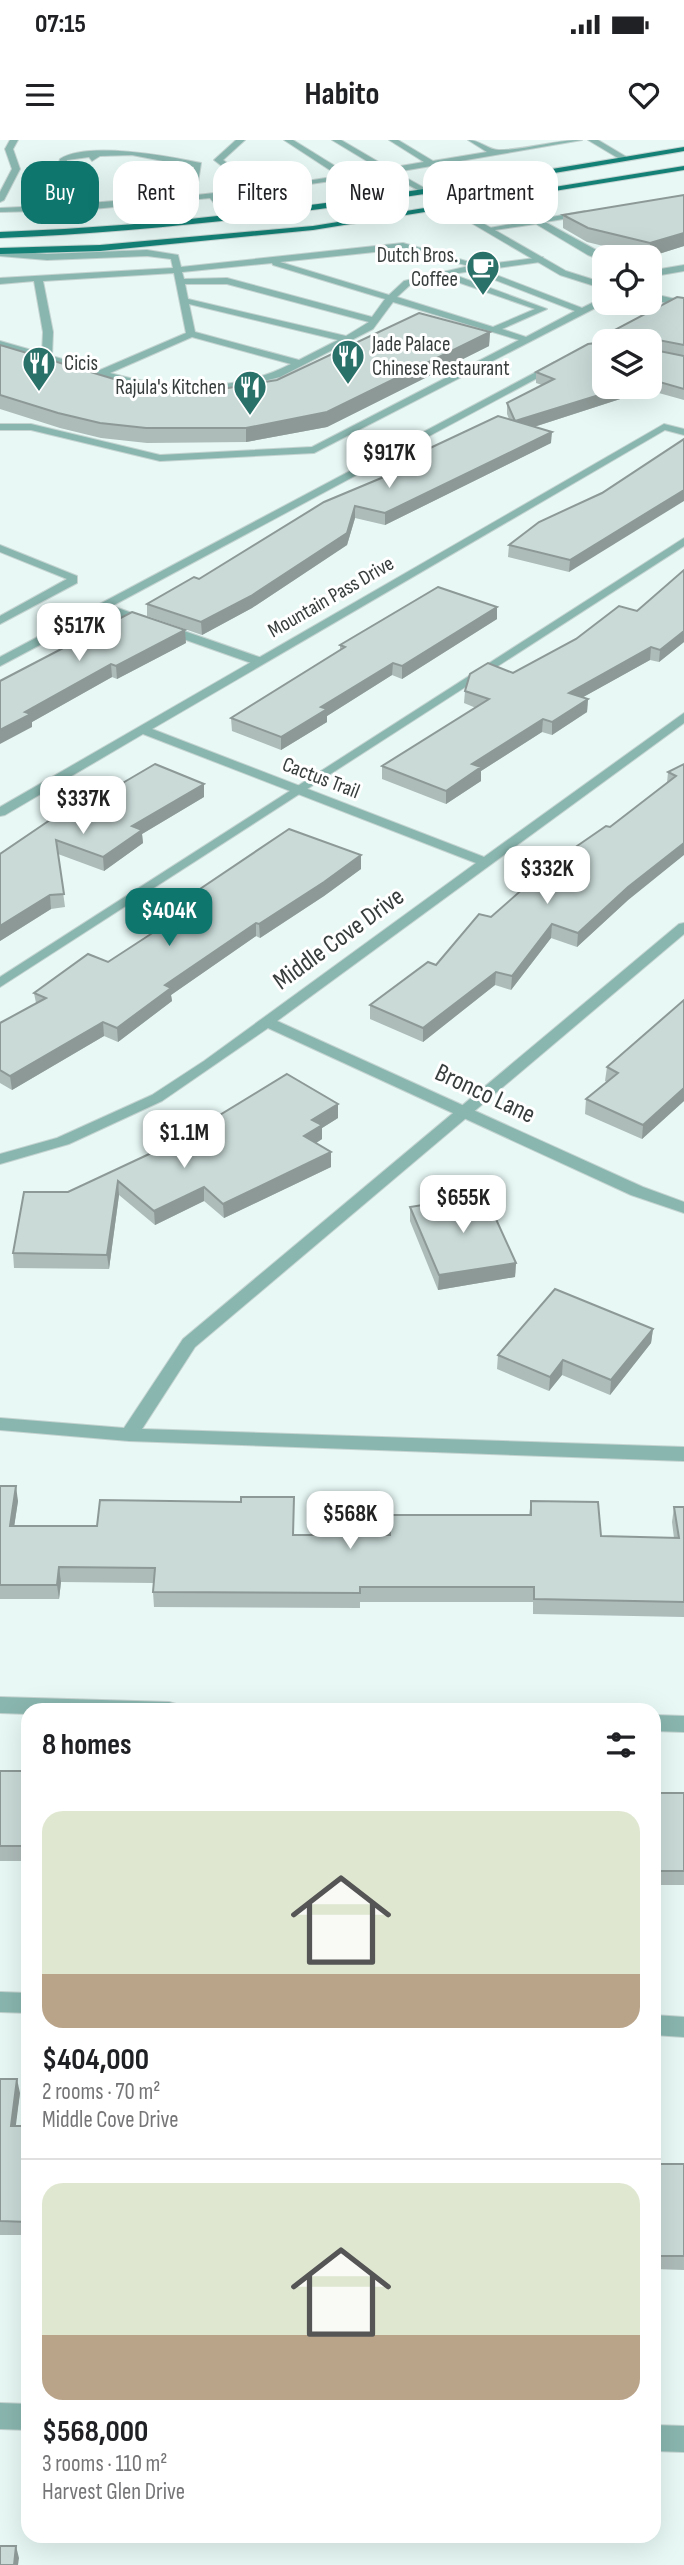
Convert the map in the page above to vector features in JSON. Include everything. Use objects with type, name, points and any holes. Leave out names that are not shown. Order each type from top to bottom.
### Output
[{"type":"main road","points":[[558,170],[684,149]]},
{"type":"main road","points":[[558,189],[684,168]]},
{"type":"main road","points":[[312,207],[423,192]]},
{"type":"main road","points":[[0,252],[100,248],[216,238],[313,228],[423,210]]},
{"type":"main road","points":[[0,235],[213,220]]},
{"type":"street","points":[[0,200],[16,169],[9,149],[14,140]]},
{"type":"street","points":[[219,161],[242,140]]},
{"type":"street","points":[[288,140],[326,164]]},
{"type":"street","points":[[337,140],[371,161]]},
{"type":"street","points":[[393,140],[427,161]]},
{"type":"street","points":[[472,140],[494,153]]},
{"type":"street","points":[[443,161],[544,142],[578,140]]},
{"type":"street","points":[[592,140],[626,159]]},
{"type":"street","points":[[0,153],[10,153]]},
{"type":"street","points":[[63,161],[74,155],[94,157],[132,153],[176,161]]},
{"type":"street","points":[[199,197],[212,195]]},
{"type":"street","points":[[0,210],[21,210]]},
{"type":"street","points":[[558,217],[591,212]]},
{"type":"street","points":[[480,224],[563,273],[592,282]]},
{"type":"street","points":[[488,229],[516,224]]},
{"type":"street","points":[[544,224],[592,253]]},
{"type":"street","points":[[0,281],[176,270],[403,246],[484,267]]},
{"type":"street","points":[[0,252],[47,257],[147,253],[174,257],[191,334]]},
{"type":"street","points":[[0,344],[163,388],[194,389],[253,383],[370,327],[392,297],[407,283],[441,273],[540,260]]},
{"type":"street","points":[[267,261],[527,340]]},
{"type":"street","points":[[471,268],[582,311]]},
{"type":"street","points":[[662,272],[684,268]]},
{"type":"street","points":[[441,273],[543,309],[495,329]]},
{"type":"street","points":[[38,279],[48,332],[47,357]]},
{"type":"street","points":[[179,282],[227,281],[375,321]]},
{"type":"street","points":[[662,299],[684,304]]},
{"type":"street","points":[[183,300],[347,339]]},
{"type":"street","points":[[0,426],[31,427],[160,458],[314,450],[592,306]]},
{"type":"street","points":[[101,373],[191,334],[299,363]]},
{"type":"street","points":[[0,662],[570,357]]},
{"type":"street","name":"Mountain Pass Drive","points":[[0,812],[664,427],[684,432]]},
{"type":"street","points":[[0,983],[684,541]]},
{"type":"street","points":[[0,548],[72,578],[71,583],[0,621]]},
{"type":"street","points":[[103,607],[258,662]]},
{"type":"street","name":"Middle Cove Drive","points":[[0,1159],[63,1141],[157,1098],[267,1022],[684,717]]},
{"type":"street","name":"Cactus Trail","points":[[141,729],[486,862]]},
{"type":"street","points":[[129,1435],[189,1343],[684,927]]},
{"type":"street","name":"Bronco Lane","points":[[267,1022],[637,1191],[684,1208]]},
{"type":"street","points":[[0,1424],[129,1435],[684,1454]]},
{"type":"street","points":[[0,1705],[21,1706]]},
{"type":"street","points":[[661,1723],[684,1724]]},
{"type":"street","points":[[0,2002],[21,2003]]},
{"type":"street","points":[[661,2025],[684,2026]]},
{"type":"street","points":[[0,2416],[21,2417]]},
{"type":"street","points":[[661,2438],[684,2439]]},
{"type":"building","points":[[684,195],[684,233],[650,243],[588,228],[563,215]]},
{"type":"building","points":[[677,297],[684,298],[684,345],[662,341],[662,329],[616,329],[643,315],[662,315],[662,305]]},
{"type":"building","points":[[419,313],[490,332],[327,412],[246,428],[146,428],[100,423],[0,395],[0,345],[114,379],[167,388],[228,388],[277,380]]},
{"type":"building","points":[[592,344],[592,397],[515,421],[507,403],[554,379],[536,372]]},
{"type":"building","points":[[662,352],[684,356],[684,389],[662,383]]},
{"type":"building","points":[[498,416],[552,432],[385,513],[355,506],[347,533],[251,596],[201,622],[147,604],[194,577],[199,579],[324,502],[422,461],[411,457]]},
{"type":"building","points":[[684,439],[684,490],[570,560],[509,545],[539,522],[602,493]]},
{"type":"building","points":[[684,570],[684,631],[660,650],[651,647],[569,693],[588,699],[552,722],[543,719],[472,764],[481,767],[446,791],[382,766],[489,699],[465,691],[470,674],[488,663],[513,673],[576,639],[619,606],[637,611]]},
{"type":"building","points":[[438,587],[497,607],[402,666],[393,663],[321,707],[327,709],[281,737],[231,718],[345,647],[340,645]]},
{"type":"building","points":[[132,612],[185,630],[116,666],[111,664],[25,712],[31,714],[0,730],[0,681]]},
{"type":"building","points":[[155,764],[204,784],[132,826],[142,830],[103,857],[56,840],[64,894],[50,895],[0,926],[0,854],[72,805],[80,808]]},
{"type":"building","points":[[684,764],[684,843],[628,887],[578,933],[552,924],[512,976],[496,972],[423,1028],[370,1005],[428,962],[436,965],[479,914],[491,917],[551,864],[606,826],[610,827],[676,776],[668,772]]},
{"type":"building","points":[[289,829],[361,855],[165,985],[171,988],[117,1028],[103,1022],[10,1076],[0,1070],[0,1023],[46,998],[34,993],[88,954],[108,962],[203,900],[191,895]]},
{"type":"building","points":[[684,1000],[684,1088],[643,1125],[586,1099],[618,1073],[607,1067]]},
{"type":"building","points":[[287,1074],[338,1104],[312,1120],[322,1125],[304,1136],[331,1152],[223,1204],[204,1187],[154,1211],[118,1181],[107,1255],[13,1253],[24,1192],[68,1192],[177,1141]]},
{"type":"building","points":[[485,1195],[516,1263],[439,1275],[410,1207]]},
{"type":"building","points":[[555,1289],[653,1329],[611,1380],[563,1360],[550,1377],[498,1355]]},
{"type":"building","points":[[0,1486],[16,1486],[10,1526],[97,1526],[100,1500],[241,1502],[241,1497],[294,1497],[293,1535],[390,1535],[389,1515],[531,1515],[531,1501],[598,1502],[601,1536],[679,1538],[674,1507],[684,1507],[684,1602],[534,1599],[534,1587],[360,1587],[360,1593],[153,1592],[155,1568],[59,1567],[57,1585],[0,1585]]},
{"type":"building","points":[[0,1771],[21,1771],[21,1846],[0,1846]]},
{"type":"building","points":[[661,1793],[684,1793],[684,1871],[661,1871]]},
{"type":"building","points":[[0,2079],[17,2079],[11,2126],[21,2126],[21,2222],[0,2221]]},
{"type":"building","points":[[661,2164],[684,2164],[684,2256],[661,2256]]},
{"type":"building","points":[[0,2546],[16,2546],[14,2565],[0,2565]]},
{"type":"place","name":"Dutch Bros. Coffee","points":[[483,297]]},
{"type":"place","name":"Jade Palace Chinese Restaurant","points":[[348,386]]},
{"type":"place","name":"Cicis","points":[[39,393]]},
{"type":"place","name":"Rajula's Kitchen","points":[[250,417]]}]
